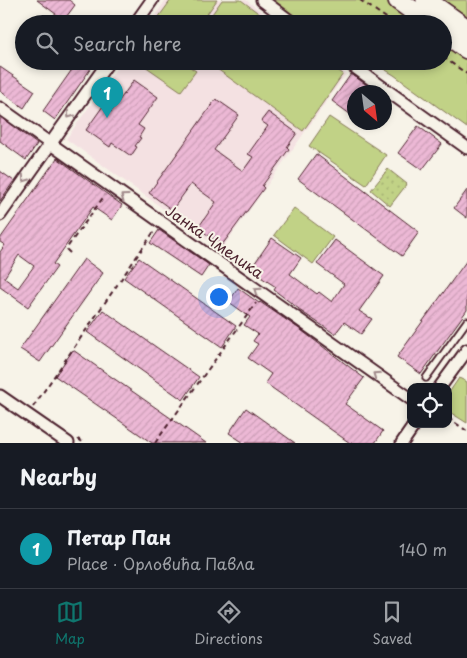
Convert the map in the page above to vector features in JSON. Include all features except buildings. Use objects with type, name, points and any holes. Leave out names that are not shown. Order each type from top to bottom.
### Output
[{"type":"main road","points":[[398,0],[419,15]]},
{"type":"main road","points":[[426,0],[447,15]]},
{"type":"main road","points":[[452,18],[467,29]]},
{"type":"main road","points":[[452,38],[467,49]]},
{"type":"street","points":[[141,15],[152,0]]},
{"type":"street","points":[[262,0],[282,15]]},
{"type":"street","points":[[0,215],[103,70]]},
{"type":"street","points":[[359,70],[467,148]]},
{"type":"street","name":"Јанка Чмелика","points":[[0,108],[407,396]]},
{"type":"street","points":[[443,383],[467,350]]},
{"type":"street","points":[[0,396],[68,443]]},
{"type":"street","points":[[402,443],[412,428]]},
{"type":"lane","points":[[426,378],[467,321]]},
{"type":"path","points":[[360,0],[382,15]]},
{"type":"path","points":[[452,63],[467,74]]},
{"type":"path","points":[[70,253],[66,249],[111,187]]},
{"type":"path","points":[[33,407],[161,223]]},
{"type":"path","points":[[155,443],[262,294]]},
{"type":"path","points":[[452,421],[467,431]]},
{"type":"shaded area","points":[[166,0],[246,0],[266,15],[155,15]]},
{"type":"shaded area","points":[[116,70],[341,70],[346,74],[221,250],[66,139]]},
{"type":"green space","points":[[171,0],[217,0],[206,15],[160,15]]},
{"type":"green space","points":[[222,0],[241,0],[261,15],[211,15]]},
{"type":"green space","points":[[271,0],[389,0],[410,15],[292,15]]},
{"type":"green space","points":[[444,0],[467,0],[467,16]]},
{"type":"green space","points":[[452,44],[467,55],[467,128],[386,70],[452,70]]},
{"type":"green space","points":[[151,70],[196,71],[181,91]]},
{"type":"green space","points":[[218,70],[337,70],[343,74],[303,131]]},
{"type":"green space","points":[[329,117],[386,155],[366,185],[309,146]]},
{"type":"green space","points":[[388,169],[407,184],[390,206],[371,190]]},
{"type":"green space","points":[[294,208],[333,237],[313,264],[274,235]]},
{"type":"green space","points":[[459,378],[467,382],[467,423],[452,414],[452,388]]},
{"type":"place","name":"Петар Пан","points":[[107,118]]}]
